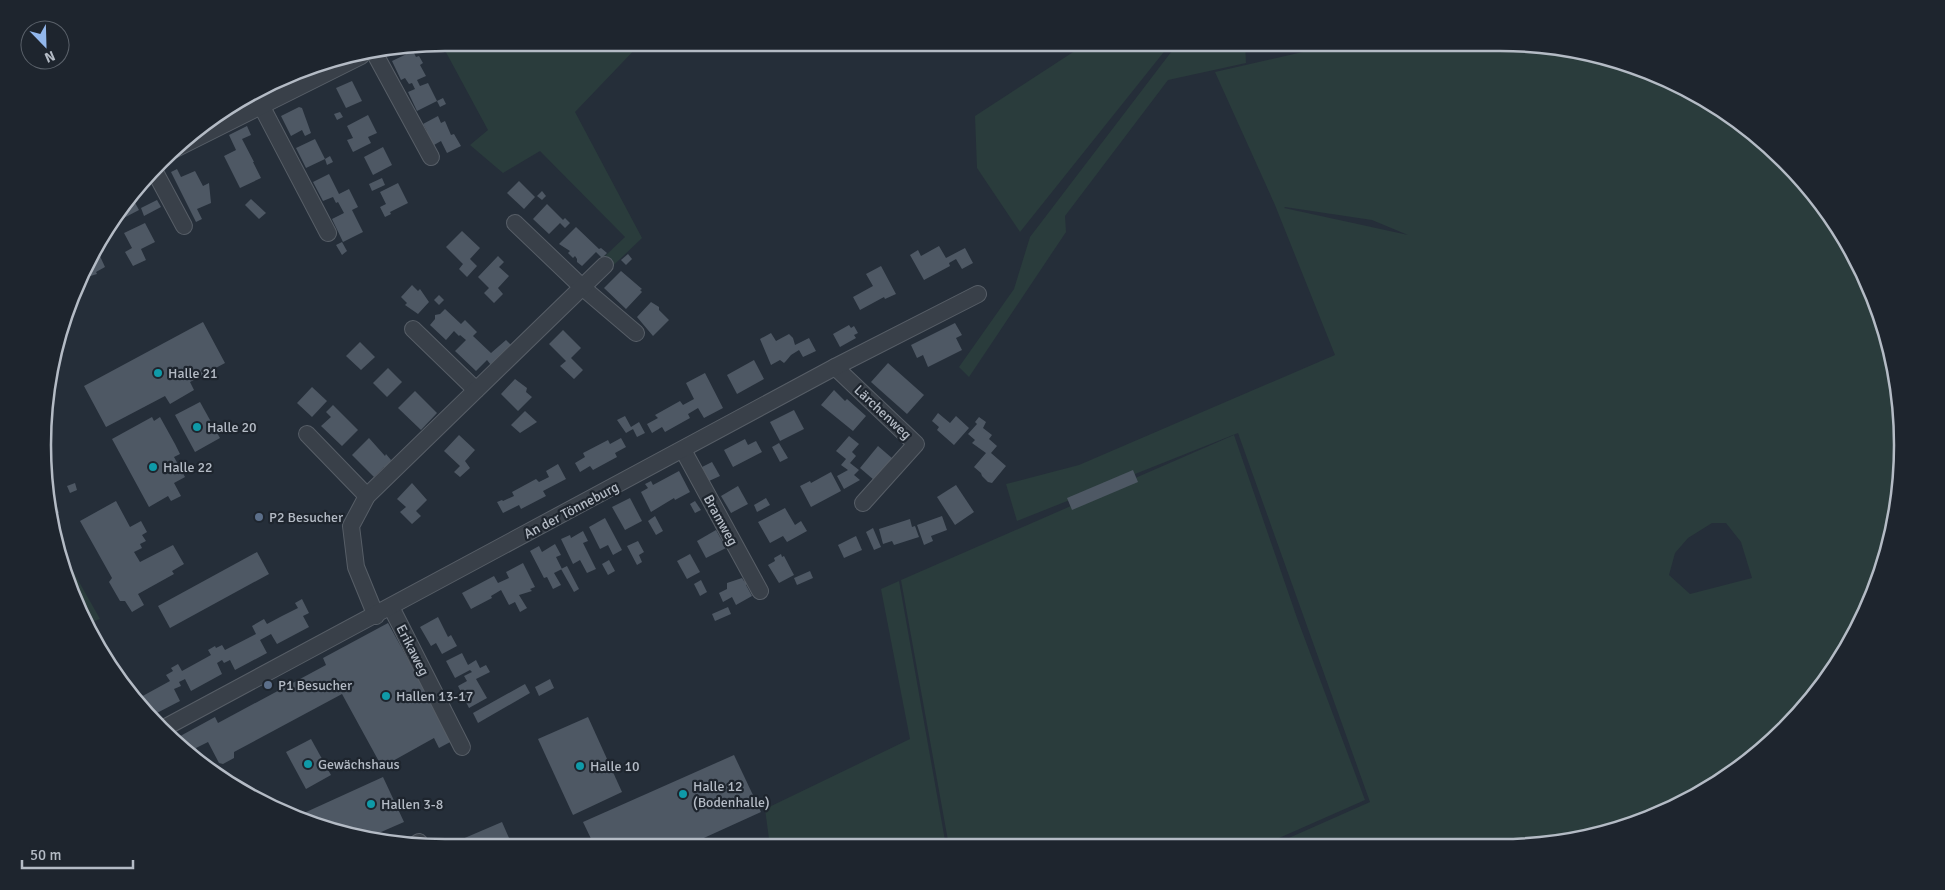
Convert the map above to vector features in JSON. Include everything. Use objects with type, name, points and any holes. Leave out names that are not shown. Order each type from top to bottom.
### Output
[{"type":"street","points":[[377,58],[431,158]]},
{"type":"street","points":[[201,136],[345,65]]},
{"type":"street","points":[[258,99],[328,233]]},
{"type":"street","points":[[158,176],[184,226]]},
{"type":"street","points":[[516,223],[582,287],[636,333]]},
{"type":"street","points":[[376,616],[356,567],[351,526],[367,496],[605,265]]},
{"type":"street","name":"An der Tönneburg","points":[[169,725],[376,616],[835,367],[978,294]]},
{"type":"street","points":[[413,329],[476,390]]},
{"type":"street","name":"Lärchenweg","points":[[835,367],[916,444],[863,503]]},
{"type":"street","points":[[307,434],[367,496]]},
{"type":"street","name":"Bramweg","points":[[683,450],[760,591]]},
{"type":"street","name":"Erikaweg","points":[[391,607],[462,747]]},
{"type":"shaded area","points":[[445,51],[633,51],[575,112],[642,238],[596,282],[586,274],[625,237],[540,151],[503,173],[470,145],[488,130]]},
{"type":"shaded area","points":[[1075,51],[1165,51],[1020,232],[977,168],[975,116]]},
{"type":"shaded area","points":[[1172,51],[1245,51],[1246,63],[1168,80],[1065,216],[1066,232],[969,377],[959,367],[1014,289],[1030,237]]},
{"type":"shaded area","points":[[1307,51],[1526,52],[1577,59],[1602,65],[1651,81],[1697,104],[1760,149],[1796,185],[1841,248],[1864,294],[1873,318],[1886,368],[1890,394],[1893,419],[1893,471],[1886,522],[1880,547],[1864,596],[1853,619],[1841,642],[1812,685],[1796,705],[1760,741],[1719,772],[1674,798],[1627,818],[1577,831],[1526,838],[1500,839],[1287,839],[1370,802],[1238,433],[1017,521],[1006,484],[1079,465],[1335,355],[1275,205],[1215,72]],"holes":[[[1285,207],[1372,220],[1408,235],[1284,208]],[[1712,523],[1726,523],[1741,542],[1752,578],[1690,594],[1669,575],[1675,553],[1688,538]]]},
{"type":"shaded area","points":[[1234,435],[1297,618],[1365,800],[1277,839],[948,839],[901,580]]},
{"type":"shaded area","points":[[71,567],[100,619],[93,621],[81,596]]},
{"type":"shaded area","points":[[899,581],[945,839],[769,839],[765,809],[910,739],[881,589]]},
{"type":"building","points":[[408,53],[414,53],[416,57],[419,56],[423,63],[420,65],[426,76],[417,80],[420,86],[428,83],[437,101],[417,111],[408,92],[415,89],[412,83],[409,84],[405,78],[401,80],[392,61]]},
{"type":"building","points":[[352,81],[362,101],[346,108],[336,88]]},
{"type":"building","points":[[443,98],[446,104],[440,107],[437,101]]},
{"type":"building","points":[[299,107],[302,108],[311,133],[305,136],[302,130],[291,136],[281,116]]},
{"type":"building","points":[[340,112],[343,117],[337,120],[334,114]]},
{"type":"building","points":[[368,115],[377,133],[368,137],[371,143],[353,152],[347,140],[353,138],[347,126]]},
{"type":"building","points":[[438,116],[441,123],[445,121],[451,135],[454,134],[461,146],[447,153],[441,141],[434,145],[425,132],[427,131],[423,124]]},
{"type":"building","points":[[247,126],[251,135],[242,139],[261,178],[240,188],[224,156],[236,150],[229,135]]},
{"type":"building","points":[[315,139],[325,159],[306,168],[296,148]]},
{"type":"building","points":[[383,147],[392,165],[373,175],[364,157]]},
{"type":"building","points":[[330,156],[333,162],[327,165],[325,159]]},
{"type":"building","points":[[177,169],[181,177],[195,171],[203,186],[209,183],[211,203],[197,209],[202,219],[196,222],[171,172]]},
{"type":"building","points":[[329,174],[339,194],[349,189],[358,207],[352,210],[363,232],[343,242],[332,219],[344,213],[333,197],[323,201],[313,182]]},
{"type":"building","points":[[382,178],[385,185],[372,191],[369,184]]},
{"type":"building","points":[[519,181],[535,197],[524,209],[507,193]]},
{"type":"building","points":[[398,183],[408,203],[390,212],[391,214],[385,217],[380,207],[386,204],[380,192]]},
{"type":"building","points":[[542,191],[546,196],[542,200],[537,196]]},
{"type":"building","points":[[251,199],[266,213],[259,219],[245,205]]},
{"type":"building","points":[[157,200],[161,207],[144,216],[141,208]]},
{"type":"building","points":[[135,203],[139,210],[124,218]]},
{"type":"building","points":[[547,204],[563,220],[565,218],[570,223],[565,228],[560,223],[549,234],[533,219]]},
{"type":"building","points":[[145,223],[155,242],[141,249],[146,260],[133,266],[125,252],[132,248],[124,233]]},
{"type":"building","points":[[576,227],[599,249],[601,248],[607,253],[602,258],[596,252],[582,266],[577,262],[575,256],[573,258],[568,253],[570,251],[559,244]]},
{"type":"building","points":[[462,231],[480,248],[470,259],[477,266],[467,277],[459,269],[463,264],[446,247]]},
{"type":"building","points":[[342,242],[347,251],[342,255],[336,245]]},
{"type":"building","points":[[939,246],[946,258],[965,248],[973,263],[962,269],[956,259],[949,263],[950,266],[924,280],[910,255],[918,250],[921,256]]},
{"type":"building","points":[[628,254],[632,259],[626,265],[621,260]]},
{"type":"building","points":[[100,256],[105,267],[96,272],[97,274],[89,276]]},
{"type":"building","points":[[498,256],[504,262],[499,267],[509,276],[498,288],[503,294],[494,303],[484,293],[489,288],[478,277]]},
{"type":"building","points":[[881,266],[896,294],[885,299],[884,297],[860,310],[853,297],[873,286],[866,274]]},
{"type":"building","points":[[621,271],[642,289],[640,290],[642,292],[626,309],[604,288]]},
{"type":"building","points":[[412,285],[418,291],[420,289],[429,302],[418,314],[405,305],[407,303],[401,297]]},
{"type":"building","points":[[439,295],[444,300],[439,305],[434,300]]},
{"type":"building","points":[[651,302],[659,307],[659,310],[669,320],[653,336],[637,317]]},
{"type":"building","points":[[445,309],[461,324],[465,320],[477,332],[473,336],[491,353],[506,340],[512,346],[491,365],[487,360],[476,371],[455,351],[466,340],[454,331],[446,340],[430,325],[435,319],[435,315],[440,314]]},
{"type":"building","name":"Halle 21","points":[[203,322],[225,363],[190,382],[194,390],[170,404],[165,396],[106,427],[84,386]]},
{"type":"building","points":[[955,323],[962,335],[956,338],[962,350],[928,367],[923,355],[917,358],[911,345]]},
{"type":"building","points":[[849,325],[851,328],[854,326],[858,333],[854,335],[856,338],[840,347],[833,334]]},
{"type":"building","points":[[563,330],[581,348],[571,358],[583,370],[574,379],[560,366],[566,361],[549,344]]},
{"type":"building","points":[[771,333],[776,341],[789,334],[793,338],[795,345],[809,338],[816,351],[803,357],[799,350],[784,363],[780,360],[771,365],[760,339]]},
{"type":"building","points":[[360,342],[375,357],[361,370],[346,356]]},
{"type":"building","points":[[754,360],[764,379],[737,394],[727,375]]},
{"type":"building","points":[[888,363],[924,395],[907,414],[871,382]]},
{"type":"building","points":[[388,368],[402,382],[387,397],[373,383]]},
{"type":"building","points":[[705,373],[723,408],[704,418],[698,408],[688,414],[690,418],[665,432],[662,427],[652,433],[647,424],[658,418],[655,415],[680,401],[683,405],[694,399],[686,383]]},
{"type":"building","points":[[515,379],[527,388],[526,392],[532,397],[518,411],[501,394]]},
{"type":"building","points":[[312,387],[327,401],[312,417],[297,403]]},
{"type":"building","points":[[834,390],[845,401],[847,399],[866,416],[853,431],[821,405]]},
{"type":"building","points":[[415,391],[437,413],[421,430],[398,408]]},
{"type":"building","name":"Halle 20","points":[[200,402],[220,438],[195,452],[175,415]]},
{"type":"building","points":[[333,405],[358,430],[342,446],[321,426],[331,417],[326,412]]},
{"type":"building","points":[[794,410],[804,429],[780,441],[770,422]]},
{"type":"building","points":[[525,411],[537,422],[520,433],[511,425]]},
{"type":"building","points":[[938,413],[950,423],[956,416],[969,428],[954,445],[937,430],[939,427],[932,421]]},
{"type":"building","points":[[625,416],[631,427],[639,422],[645,433],[637,437],[633,429],[626,433],[617,420]]},
{"type":"building","name":"Halle 22","points":[[152,417],[154,421],[160,417],[175,444],[180,454],[174,457],[185,477],[174,483],[181,496],[171,501],[168,496],[149,507],[112,439]]},
{"type":"building","points":[[979,417],[986,422],[983,428],[992,435],[989,439],[997,446],[991,453],[1006,466],[992,483],[988,482],[974,467],[986,453],[972,443],[975,440],[968,434],[977,424],[975,422]]},
{"type":"building","points":[[459,435],[475,450],[465,461],[470,468],[460,477],[454,472],[460,466],[444,451]]},
{"type":"building","points":[[849,436],[859,444],[852,452],[856,456],[850,463],[859,470],[854,475],[860,480],[844,489],[837,476],[848,470],[841,465],[846,459],[836,451]]},
{"type":"building","points":[[369,438],[385,456],[386,454],[394,466],[388,471],[384,467],[374,477],[352,455]]},
{"type":"building","points":[[621,438],[626,447],[615,453],[617,457],[593,470],[590,466],[580,472],[575,463],[585,457],[583,453],[608,440],[610,444]]},
{"type":"building","points":[[745,439],[748,445],[756,441],[762,452],[733,467],[724,450]]},
{"type":"building","points":[[779,443],[788,458],[780,462],[772,447]]},
{"type":"building","points":[[878,446],[893,459],[874,480],[860,468]]},
{"type":"building","points":[[712,462],[720,476],[709,481],[702,467]]},
{"type":"building","points":[[558,464],[566,479],[543,491],[546,496],[521,509],[519,505],[503,513],[497,502],[514,496],[512,492],[536,479],[539,482],[549,477],[546,471]]},
{"type":"building","points":[[1133,470],[1138,482],[1072,510],[1067,498]]},
{"type":"building","points":[[679,471],[690,492],[675,500],[674,498],[651,512],[641,492],[648,488],[645,484],[651,481],[653,485]]},
{"type":"building","points":[[831,472],[841,491],[811,507],[800,486],[810,481],[811,483]]},
{"type":"building","points":[[75,483],[77,490],[70,493],[67,486]]},
{"type":"building","points":[[412,483],[427,500],[416,511],[421,516],[412,524],[400,512],[406,507],[397,499]]},
{"type":"building","points":[[956,485],[974,512],[955,525],[937,497]]},
{"type":"building","points":[[738,486],[748,504],[731,513],[721,496]]},
{"type":"building","points":[[630,498],[642,521],[625,530],[612,507]]},
{"type":"building","points":[[766,498],[770,505],[757,512],[754,505]]},
{"type":"building","points":[[116,501],[130,527],[141,521],[147,532],[142,535],[146,541],[140,544],[142,548],[134,552],[140,562],[173,545],[184,564],[172,571],[174,574],[138,594],[144,605],[132,612],[125,601],[120,601],[109,582],[112,578],[80,521]]},
{"type":"building","points":[[695,501],[701,510],[695,513],[690,504]]},
{"type":"building","points":[[785,508],[795,525],[801,521],[807,531],[787,542],[783,536],[770,543],[758,522]]},
{"type":"building","points":[[655,516],[663,531],[656,535],[648,521]]},
{"type":"building","points":[[942,516],[947,530],[931,536],[933,541],[924,545],[917,525]]},
{"type":"building","points":[[605,518],[622,550],[613,555],[608,545],[600,549],[589,527]]},
{"type":"building","points":[[910,519],[912,527],[915,526],[919,537],[894,545],[892,541],[883,544],[879,529]]},
{"type":"building","points":[[873,528],[881,547],[874,550],[866,532]]},
{"type":"building","points":[[716,530],[726,548],[706,558],[697,541]]},
{"type":"building","points":[[583,531],[588,541],[583,543],[596,569],[587,573],[580,560],[573,564],[561,539],[570,535],[571,538]]},
{"type":"building","points":[[856,536],[862,550],[844,558],[838,545]]},
{"type":"building","points":[[638,541],[644,552],[639,555],[642,562],[637,565],[627,546]]},
{"type":"building","points":[[555,544],[561,555],[556,557],[562,569],[554,573],[561,585],[553,589],[547,577],[544,578],[530,551],[539,546],[542,552]]},
{"type":"building","points":[[257,552],[269,574],[170,628],[158,606]]},
{"type":"building","points":[[690,554],[700,572],[687,579],[677,561]]},
{"type":"building","points":[[781,554],[794,575],[779,583],[768,565]]},
{"type":"building","points":[[609,560],[615,571],[608,575],[602,564]]},
{"type":"building","points":[[523,563],[535,587],[530,589],[532,591],[519,595],[527,608],[520,612],[515,602],[509,605],[501,590],[491,596],[492,598],[471,609],[462,593],[494,576],[498,583],[509,578],[506,572]]},
{"type":"building","points":[[567,566],[579,589],[574,592],[561,569]]},
{"type":"building","points":[[810,571],[813,578],[797,585],[794,578]]},
{"type":"building","points":[[742,578],[747,582],[746,585],[752,596],[736,605],[732,597],[723,602],[719,593],[727,589],[727,583]]},
{"type":"building","points":[[701,580],[707,592],[700,596],[694,584]]},
{"type":"building","points":[[302,599],[309,613],[303,616],[309,627],[277,644],[271,634],[260,640],[267,653],[235,670],[230,660],[224,663],[222,660],[217,663],[222,674],[191,691],[185,679],[179,682],[181,686],[174,689],[180,701],[157,713],[142,696],[170,681],[166,675],[173,671],[171,668],[178,664],[182,671],[211,655],[208,650],[215,646],[216,648],[222,645],[225,650],[256,634],[252,626],[264,619],[267,624],[298,608],[295,603]]},
{"type":"building","points":[[728,607],[731,614],[715,621],[712,614]]},
{"type":"building","points":[[438,617],[448,637],[451,635],[457,646],[442,654],[436,643],[431,646],[420,627]]},
{"type":"building","name":"Hallen 13-17","points":[[388,623],[447,731],[454,740],[439,748],[434,738],[382,767],[342,694],[234,752],[234,758],[223,764],[219,763],[208,742],[196,748],[198,751],[180,736],[215,717],[218,723],[326,665],[323,658]]},
{"type":"building","points":[[462,653],[468,665],[476,660],[480,668],[486,665],[490,672],[476,679],[487,698],[469,708],[458,686],[467,681],[464,676],[472,672],[470,670],[455,678],[446,661]]},
{"type":"building","points":[[550,679],[554,688],[539,696],[535,687]]},
{"type":"building","points":[[525,684],[530,693],[478,723],[473,713]]},
{"type":"building","name":"Halle 10","points":[[588,717],[622,792],[573,815],[538,739]]},
{"type":"building","name":"Gewächshaus","points":[[311,739],[331,775],[306,789],[286,752]]},
{"type":"building","name":"Halle 12 (Bodenhalle)","points":[[734,755],[761,812],[702,839],[591,839],[583,822]]},
{"type":"building","name":"Hallen 3-8","points":[[383,777],[404,822],[379,833],[343,825],[304,813]]},
{"type":"building","points":[[502,822],[509,839],[462,839]]},
{"type":"place","name":"Halle 21","points":[[158,373]]},
{"type":"place","name":"Halle 20","points":[[197,427]]},
{"type":"place","name":"Halle 22","points":[[153,467]]},
{"type":"place","name":"P2 Besucher","points":[[259,517]]},
{"type":"place","name":"P1 Besucher","points":[[268,685]]},
{"type":"place","name":"Hallen 13-17","points":[[386,696]]},
{"type":"place","name":"Gewächshaus","points":[[308,764]]},
{"type":"place","name":"Halle 10","points":[[580,766]]},
{"type":"place","name":"Halle 12 (Bodenhalle)","points":[[683,794]]},
{"type":"place","name":"Hallen 3-8","points":[[371,804]]}]
